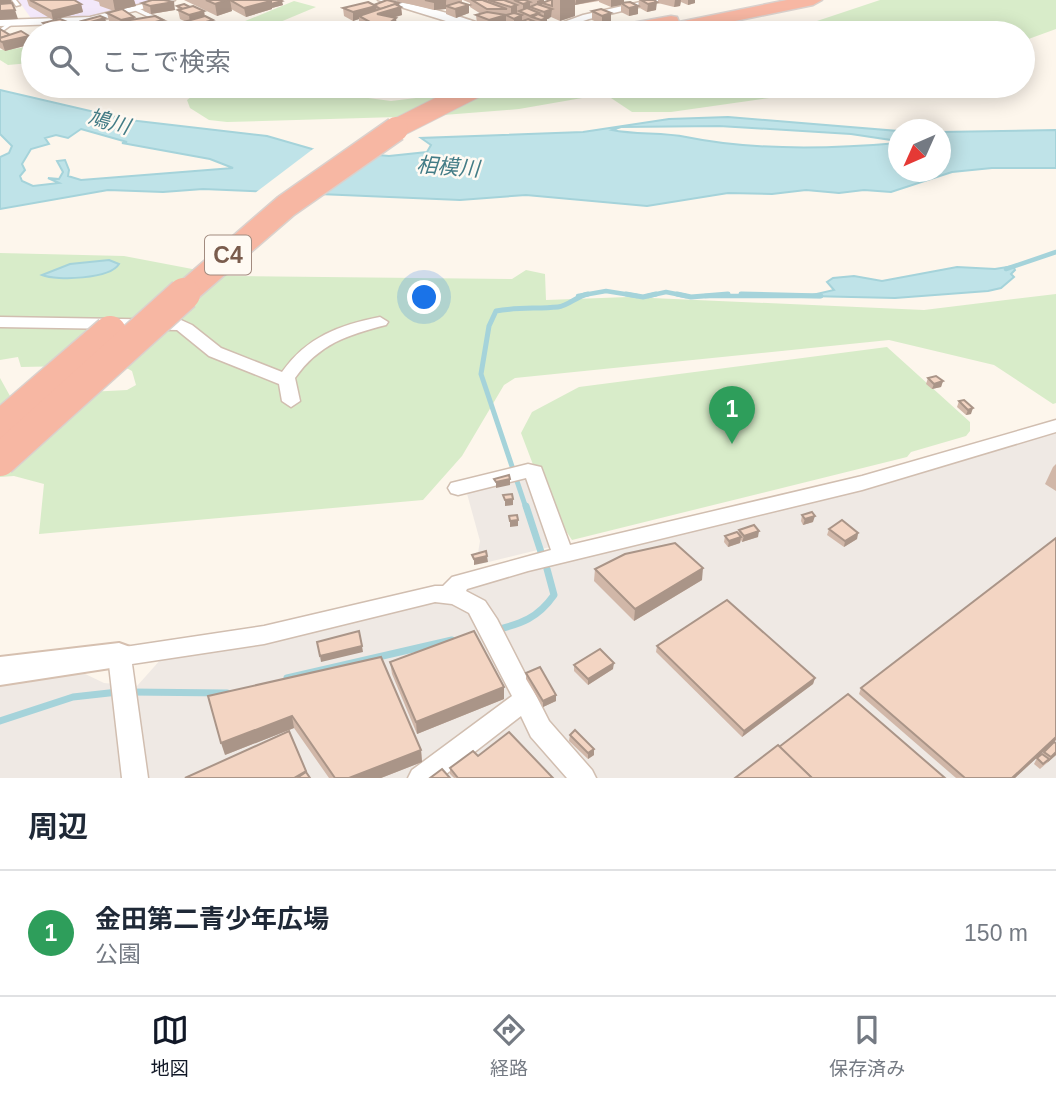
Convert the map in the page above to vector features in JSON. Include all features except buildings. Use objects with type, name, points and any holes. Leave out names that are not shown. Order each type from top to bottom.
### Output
[{"type":"highway","points":[[667,21],[768,0]]},
{"type":"highway","points":[[710,21],[813,0]]},
{"type":"highway","name":"C4","points":[[0,427],[293,176],[354,133],[422,98]]},
{"type":"highway","name":"C4","points":[[0,460],[242,243],[310,186],[392,130],[456,98]]},
{"type":"street","points":[[82,21],[170,0]]},
{"type":"street","points":[[387,0],[461,21]]},
{"type":"street","points":[[574,21],[661,0]]},
{"type":"street","points":[[440,15],[464,7]]},
{"type":"street","points":[[565,9],[586,17]]},
{"type":"street","points":[[0,23],[21,23]]},
{"type":"street","points":[[0,322],[174,323],[197,334],[202,343],[214,352],[275,373],[287,382]]},
{"type":"street","points":[[291,401],[286,378],[299,358],[313,344],[350,327],[380,322]]},
{"type":"street","points":[[448,595],[460,583],[563,555],[862,483],[1056,426]]},
{"type":"street","points":[[458,488],[527,471],[534,472],[563,555]]},
{"type":"street","points":[[0,671],[120,665],[264,635],[411,597],[456,596],[477,607],[492,630],[540,729],[583,778]]},
{"type":"street","points":[[120,665],[125,701],[128,775]]},
{"type":"street","points":[[421,778],[524,699]]},
{"type":"lane","points":[[136,9],[161,21]]},
{"type":"lane","points":[[449,21],[456,19]]},
{"type":"lane","points":[[0,31],[12,23]]},
{"type":"shaded area","points":[[18,0],[163,0],[101,18],[33,21]]},
{"type":"shaded area","points":[[1056,430],[1056,778],[0,778],[0,682],[79,671],[104,683],[137,686],[162,658],[468,585],[993,451]]},
{"type":"shaded area","points":[[526,474],[554,546],[476,565],[480,541],[466,490]]},
{"type":"green space","points":[[880,0],[1056,0],[1056,29],[1035,37],[1035,21],[817,21]]},
{"type":"green space","points":[[294,1],[316,7],[283,21],[245,21]]},
{"type":"green space","points":[[21,48],[21,64],[8,65],[0,60],[0,50]]},
{"type":"green space","points":[[368,98],[391,101],[416,98],[582,98],[519,109],[431,116],[227,122],[209,120],[190,108],[187,100]]},
{"type":"green space","points":[[611,98],[770,98],[671,112],[632,112]]},
{"type":"green space","points":[[0,253],[124,256],[229,276],[512,279],[526,270],[545,274],[546,300],[629,297],[924,310],[1056,294],[1056,403],[1053,404],[994,365],[889,340],[515,378],[504,385],[462,456],[423,500],[39,534],[44,484],[14,476],[0,477],[0,378],[10,396],[127,390],[136,385],[132,371],[121,365],[21,367],[18,357],[0,360]]},
{"type":"green space","points":[[887,347],[970,422],[970,431],[966,436],[911,452],[907,457],[572,540],[548,504],[521,433],[532,412],[579,387]]},
{"type":"water","points":[[0,90],[21,95],[21,98],[34,98],[129,120],[267,136],[312,149],[389,156],[427,152],[431,145],[421,138],[583,132],[669,119],[728,117],[888,130],[888,140],[851,134],[719,126],[621,127],[612,130],[677,135],[712,142],[765,147],[846,147],[888,144],[888,182],[922,182],[891,192],[864,190],[839,193],[806,190],[772,194],[728,193],[647,206],[526,195],[460,200],[203,189],[163,192],[108,190],[0,209],[0,157],[9,153],[12,146],[0,134]],"holes":[[[81,129],[127,142],[122,143],[210,159],[233,168],[81,180],[68,176],[65,160],[57,161],[63,172],[59,179],[48,178],[59,183],[33,186],[22,181],[20,176],[25,170],[22,164],[31,149],[49,144],[45,138],[56,135],[68,138]]]},
{"type":"water","points":[[1056,130],[1056,168],[992,168],[952,172],[951,132]]},
{"type":"water","points":[[109,260],[119,264],[114,269],[95,276],[71,278],[42,275],[70,264]]},
{"type":"water","points":[[1013,266],[1015,270],[1011,274],[1014,277],[1001,288],[988,291],[895,298],[808,296],[834,290],[827,282],[833,278],[854,276],[882,281],[957,267],[995,269]]},
{"type":"pier","points":[[317,146],[374,152],[306,200],[251,196]]},
{"type":"waterway","points":[[1006,269],[1056,252]]},
{"type":"waterway","points":[[587,294],[606,291],[637,296]]},
{"type":"waterway","points":[[648,296],[666,292],[686,296]]},
{"type":"waterway","points":[[526,508],[481,374],[489,326],[496,311],[558,307],[587,294]]},
{"type":"waterway","points":[[578,296],[587,294]]},
{"type":"waterway","points":[[626,294],[643,297],[656,294]]},
{"type":"waterway","points":[[677,294],[691,297],[728,294]]},
{"type":"waterway","points":[[741,294],[821,296]]},
{"type":"waterway","points":[[705,296],[820,296]]},
{"type":"waterway","points":[[526,506],[542,555]]},
{"type":"waterway","points":[[495,630],[528,619],[548,603],[554,595],[547,569]]},
{"type":"waterway","points":[[287,678],[452,640]]},
{"type":"waterway","points":[[0,721],[73,697],[118,692]]},
{"type":"waterway","points":[[131,692],[227,693]]},
{"type":"place","name":"金田第二青少年広場","points":[[732,444]]},
{"type":"water label","name":"鳩川","points":[[109,122]]},
{"type":"water label","name":"相模川","points":[[448,167]]}]
